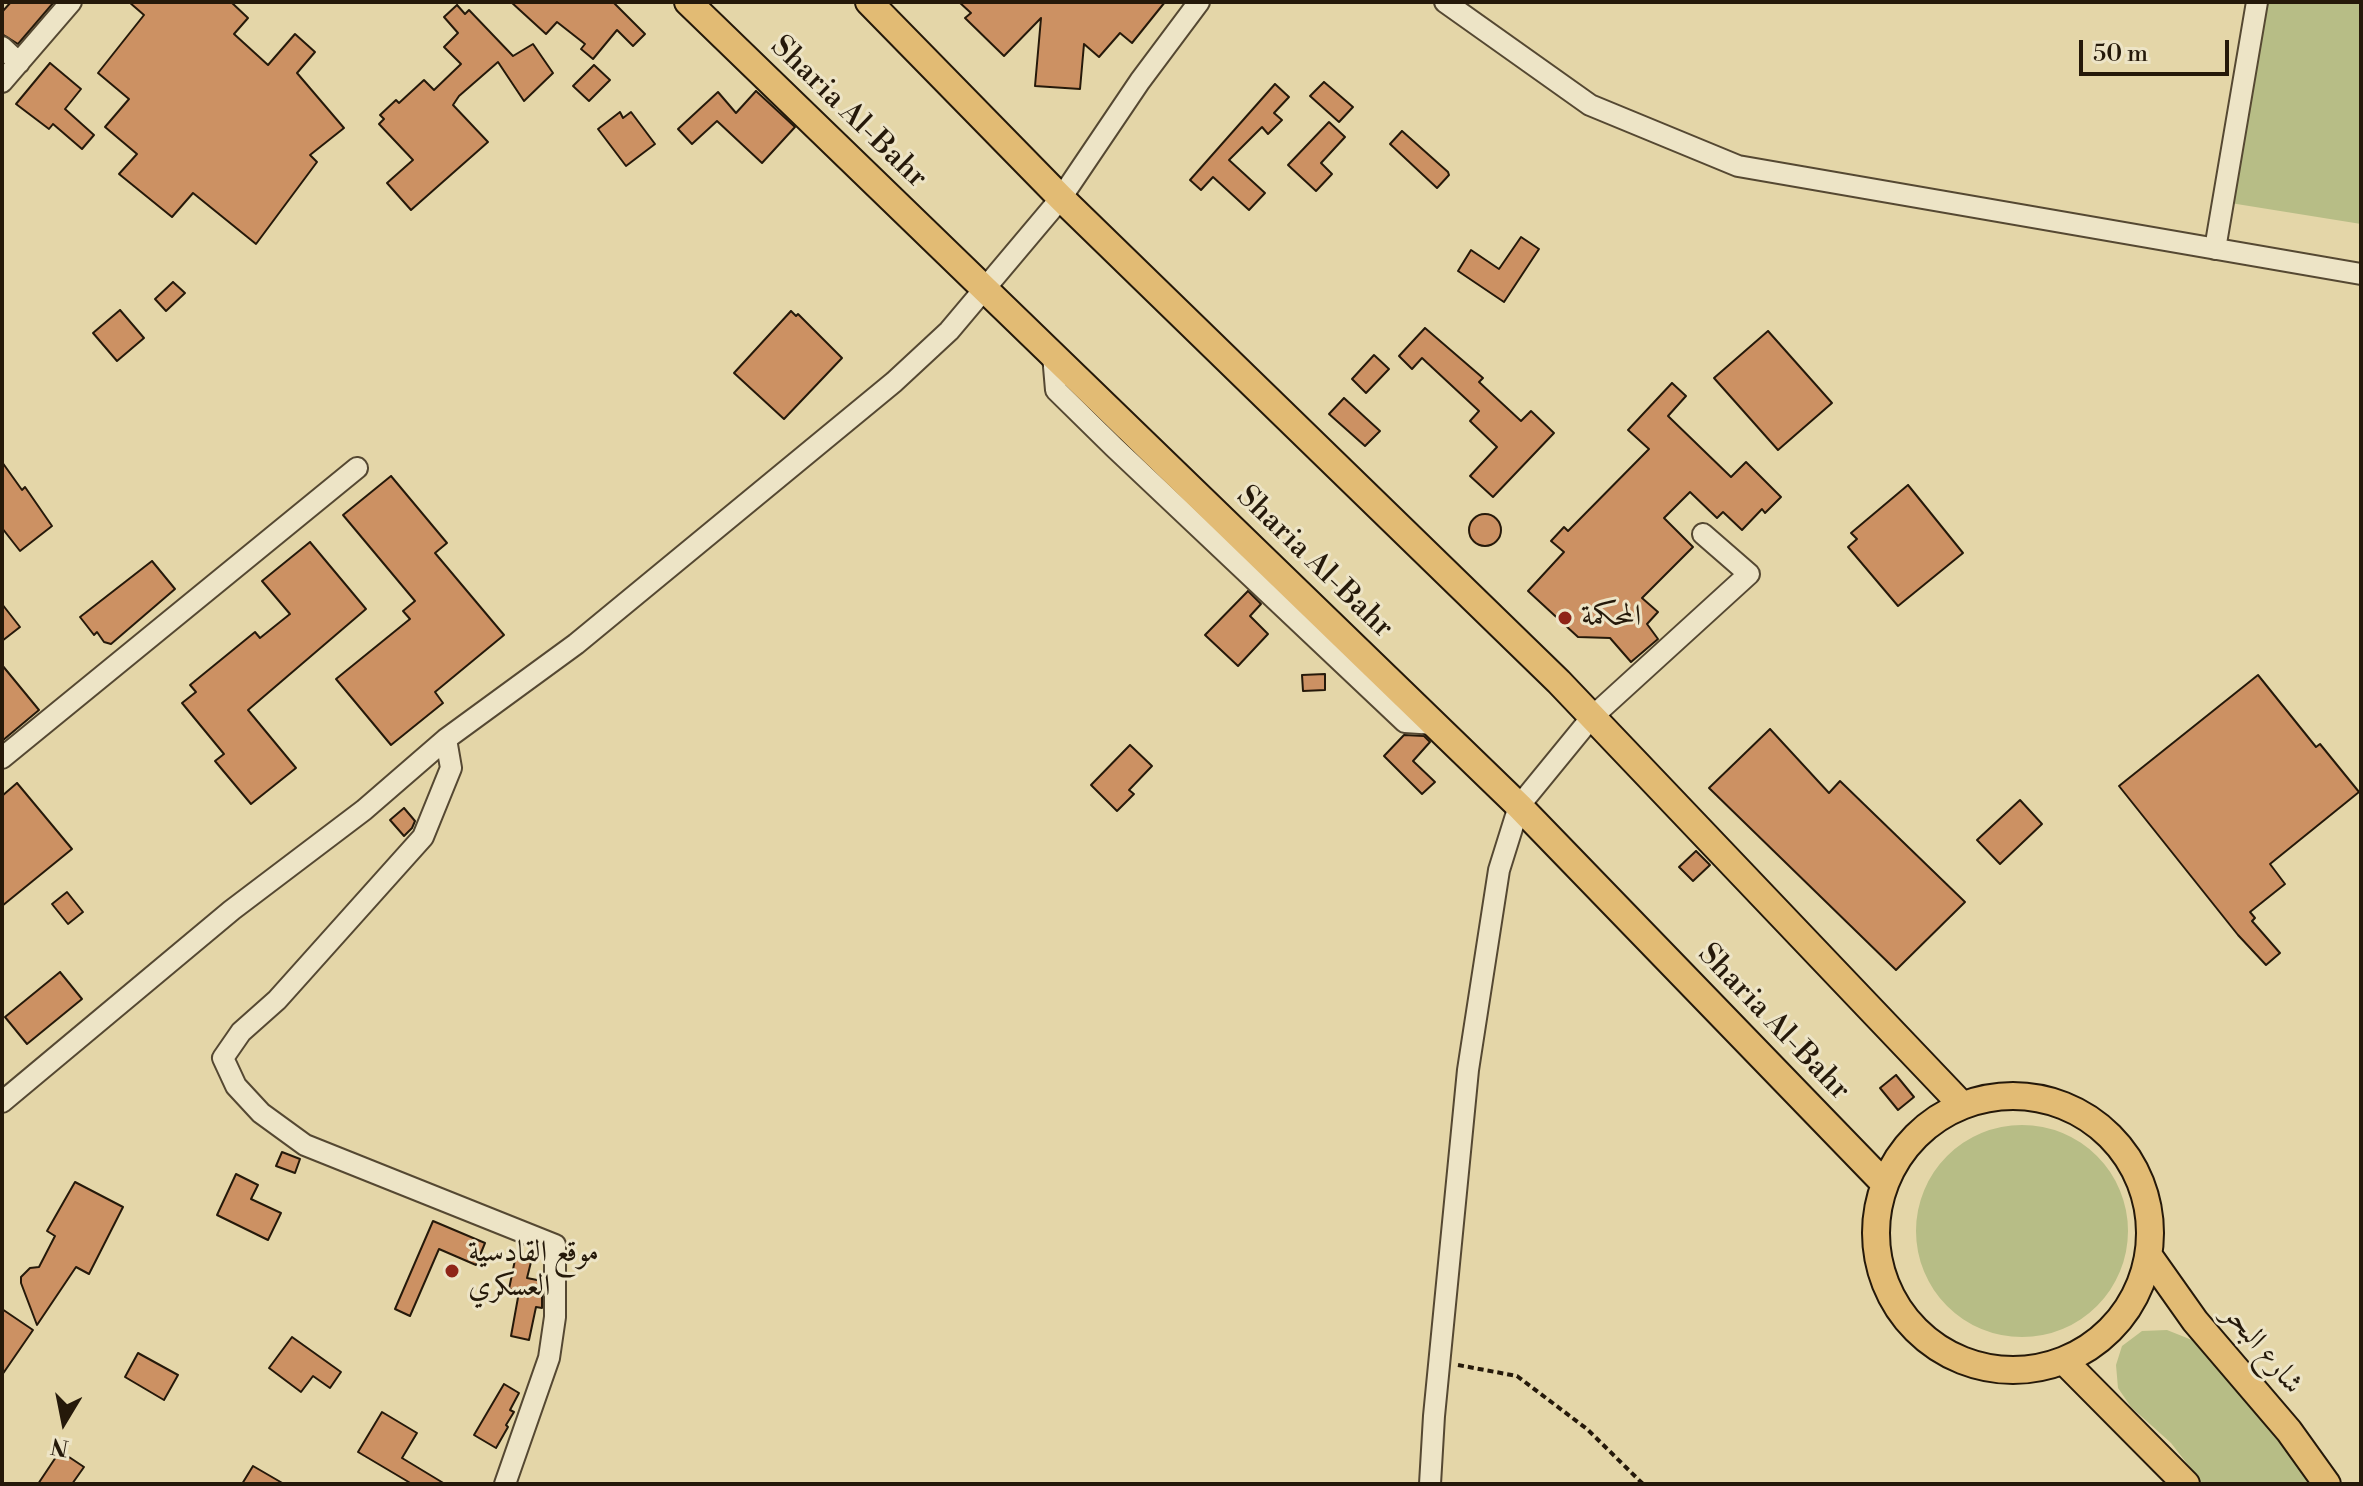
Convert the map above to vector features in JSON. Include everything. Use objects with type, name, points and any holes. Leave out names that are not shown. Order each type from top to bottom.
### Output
[{"type":"main road","name":"Sharia Al-Bahr","points":[[688,2],[1519,806],[1884,1183]]},
{"type":"main road","points":[[869,2],[1061,198],[1548,671],[1962,1105]]},
{"type":"main road","points":[[2002,1096],[2044,1099],[2082,1114],[2114,1140],[2138,1175],[2149,1214],[2149,1256],[2133,1300],[2104,1336],[2064,1361],[2019,1370],[1974,1365],[1933,1345],[1913,1326],[1901,1313],[1880,1273],[1875,1227],[1884,1183],[1902,1150],[1929,1124],[1962,1105],[2002,1096]]},
{"type":"main road","name":"شارع البحر","points":[[2149,1256],[2195,1321],[2289,1431],[2327,1484]]},
{"type":"main road","points":[[2064,1361],[2186,1484]]},
{"type":"street","points":[[2,82],[71,2]]},
{"type":"street","points":[[2,1102],[232,910],[364,810],[446,739],[576,644],[894,382],[949,331],[1061,198],[1140,81],[1199,2]]},
{"type":"street","points":[[2215,249],[2257,2]]},
{"type":"street","points":[[1451,4],[1590,105],[1738,166],[2361,274]]},
{"type":"street","points":[[2,47],[19,63]]},
{"type":"street","points":[[2,758],[357,468]]},
{"type":"street","points":[[1430,1484],[1439,1361],[1470,1055],[1499,870],[1519,806],[1591,718],[1749,574],[1703,534]]},
{"type":"street","points":[[446,739],[451,768],[423,837],[277,1000],[241,1032],[223,1058],[236,1086],[261,1113],[305,1145],[555,1245],[555,1317],[549,1358],[506,1484]]},
{"type":"path","points":[[1439,1361],[1517,1376],[1587,1429],[1643,1484]]},
{"type":"green space","points":[[2248,2],[2361,2],[2361,224],[2218,201]]},
{"type":"green space","points":[[2022,1125],[2062,1134],[2081,1143],[2097,1156],[2110,1172],[2119,1191],[2128,1231],[2119,1271],[2110,1290],[2097,1306],[2081,1319],[2062,1328],[2022,1337],[1982,1328],[1963,1319],[1947,1306],[1934,1290],[1925,1271],[1916,1231],[1925,1191],[1934,1172],[1947,1156],[1963,1143],[1982,1134]]},
{"type":"green space","points":[[2167,1330],[2197,1342],[2263,1417],[2313,1484],[2203,1484],[2171,1443],[2131,1407],[2118,1388],[2116,1365],[2122,1346],[2142,1331]]},
{"type":"building","points":[[11,2],[54,2],[18,44],[2,34],[2,12]]},
{"type":"building","points":[[129,2],[231,2],[248,18],[234,34],[268,65],[295,34],[315,52],[297,73],[344,128],[310,155],[317,162],[256,244],[193,193],[172,217],[119,174],[137,154],[105,127],[129,99],[98,73],[144,15]]},
{"type":"building","points":[[511,2],[613,2],[645,34],[633,46],[617,30],[593,59],[581,49],[585,44],[557,22],[546,34]]},
{"type":"building","points":[[959,2],[1165,2],[1132,43],[1120,33],[1099,57],[1084,44],[1080,89],[1035,86],[1041,18],[1004,56],[965,18],[971,13]]},
{"type":"building","points":[[457,5],[465,14],[469,10],[513,56],[533,44],[553,73],[524,101],[498,62],[459,96],[453,105],[488,142],[411,210],[387,183],[413,160],[379,124],[384,119],[380,115],[396,100],[399,103],[424,80],[434,90],[461,64],[444,47],[458,33],[444,17]]},
{"type":"building","points":[[50,63],[81,89],[65,109],[94,135],[82,149],[53,124],[49,129],[16,104]]},
{"type":"building","points":[[594,65],[610,80],[589,101],[573,86]]},
{"type":"building","points":[[1324,82],[1353,107],[1339,122],[1310,96]]},
{"type":"building","points":[[1275,84],[1289,97],[1274,113],[1282,120],[1268,134],[1262,127],[1229,160],[1265,193],[1249,210],[1213,177],[1201,190],[1190,180]]},
{"type":"building","points":[[756,91],[795,127],[762,163],[717,121],[692,144],[678,129],[718,92],[736,113]]},
{"type":"building","points":[[620,112],[623,118],[631,112],[655,144],[626,166],[598,129]]},
{"type":"building","points":[[1329,122],[1345,137],[1321,163],[1332,174],[1316,191],[1288,165]]},
{"type":"building","points":[[1402,131],[1448,172],[1449,175],[1437,188],[1390,144]]},
{"type":"building","points":[[1521,237],[1539,249],[1504,302],[1458,271],[1471,250],[1499,269]]},
{"type":"building","points":[[173,282],[185,293],[166,311],[155,299]]},
{"type":"building","points":[[120,310],[144,338],[117,361],[93,333]]},
{"type":"building","points":[[791,311],[796,316],[798,314],[842,358],[784,419],[734,373]]},
{"type":"building","points":[[1425,328],[1483,378],[1479,382],[1521,421],[1531,411],[1554,433],[1493,497],[1470,476],[1497,447],[1470,421],[1479,411],[1422,358],[1412,369],[1399,356]]},
{"type":"building","points":[[1768,331],[1832,403],[1778,450],[1714,378]]},
{"type":"building","points":[[1374,355],[1389,369],[1366,393],[1352,379]]},
{"type":"building","points":[[1672,383],[1686,396],[1668,416],[1731,477],[1746,462],[1781,497],[1765,513],[1762,509],[1742,530],[1723,512],[1717,518],[1690,492],[1664,518],[1693,547],[1642,598],[1658,612],[1647,624],[1658,639],[1631,662],[1610,638],[1578,637],[1528,591],[1564,552],[1551,541],[1564,527],[1568,531],[1649,449],[1628,430]]},
{"type":"building","points":[[1344,398],[1380,431],[1365,446],[1329,414]]},
{"type":"building","points":[[2,462],[22,490],[25,487],[52,526],[20,551],[2,528]]},
{"type":"building","points":[[391,476],[447,543],[435,553],[504,635],[435,692],[443,703],[391,745],[336,679],[410,619],[403,611],[415,601],[343,515]]},
{"type":"building","points":[[1908,485],[1963,553],[1898,606],[1848,547],[1857,539],[1851,533]]},
{"type":"building","points":[[1485,514],[1496,519],[1501,530],[1496,541],[1485,546],[1474,541],[1469,530],[1474,519]]},
{"type":"building","points":[[310,542],[366,609],[248,710],[296,768],[251,804],[215,761],[224,754],[182,703],[196,692],[190,685],[255,632],[260,638],[290,614],[262,581]]},
{"type":"building","points":[[152,561],[175,589],[111,644],[104,642],[80,617]]},
{"type":"building","points":[[1248,591],[1261,604],[1250,616],[1268,634],[1238,666],[1205,635]]},
{"type":"building","points":[[2,604],[20,627],[2,641]]},
{"type":"building","points":[[2,665],[39,710],[2,741]]},
{"type":"building","points":[[1325,674],[1325,690],[1303,691],[1302,675]]},
{"type":"building","points":[[2258,675],[2316,747],[2320,744],[2359,792],[2270,864],[2285,884],[2250,912],[2255,918],[2252,921],[2280,953],[2266,965],[2238,935],[2119,786]]},
{"type":"building","points":[[1770,729],[1829,793],[1840,781],[1965,902],[1896,970],[1709,788]]},
{"type":"building","points":[[1404,735],[1424,736],[1430,742],[1413,761],[1435,782],[1422,794],[1384,756]]},
{"type":"building","points":[[1130,745],[1152,766],[1129,790],[1134,794],[1117,811],[1091,785]]},
{"type":"building","points":[[17,783],[72,849],[2,906],[2,796]]},
{"type":"building","points":[[2020,800],[2042,824],[2000,864],[1977,840]]},
{"type":"building","points":[[404,808],[415,821],[404,836],[390,820]]},
{"type":"building","points":[[1696,851],[1710,865],[1693,881],[1679,867]]},
{"type":"building","points":[[67,892],[83,912],[68,924],[52,904]]},
{"type":"building","points":[[60,972],[82,999],[27,1044],[5,1017]]},
{"type":"building","points":[[1896,1075],[1914,1097],[1898,1110],[1880,1088]]},
{"type":"building","points":[[282,1152],[300,1159],[295,1173],[276,1166]]},
{"type":"building","points":[[236,1174],[258,1185],[251,1199],[281,1213],[268,1240],[217,1215]]},
{"type":"building","points":[[75,1182],[123,1207],[89,1274],[76,1267],[37,1325],[21,1277],[30,1268],[39,1267],[55,1236],[47,1231]]},
{"type":"building","points":[[433,1221],[485,1243],[476,1265],[439,1249],[410,1316],[395,1309]]},
{"type":"building","points":[[516,1255],[532,1258],[527,1278],[542,1281],[542,1308],[536,1307],[529,1340],[511,1336],[519,1292],[509,1289]]},
{"type":"building","points":[[2,1309],[33,1330],[2,1375]]},
{"type":"building","points":[[292,1337],[341,1372],[330,1388],[313,1376],[301,1392],[269,1368]]},
{"type":"building","points":[[138,1353],[178,1375],[164,1400],[125,1377]]},
{"type":"building","points":[[504,1384],[519,1393],[510,1410],[514,1412],[506,1425],[508,1427],[496,1448],[474,1435]]},
{"type":"building","points":[[382,1412],[417,1433],[402,1458],[445,1484],[412,1484],[358,1452]]},
{"type":"building","points":[[60,1451],[84,1467],[72,1484],[38,1484]]},
{"type":"building","points":[[253,1466],[284,1484],[242,1484]]},
{"type":"place","name":"المحكمة","points":[[1565,618]]},
{"type":"place","name":"موقع القادسية العسكري","points":[[452,1271]]}]
